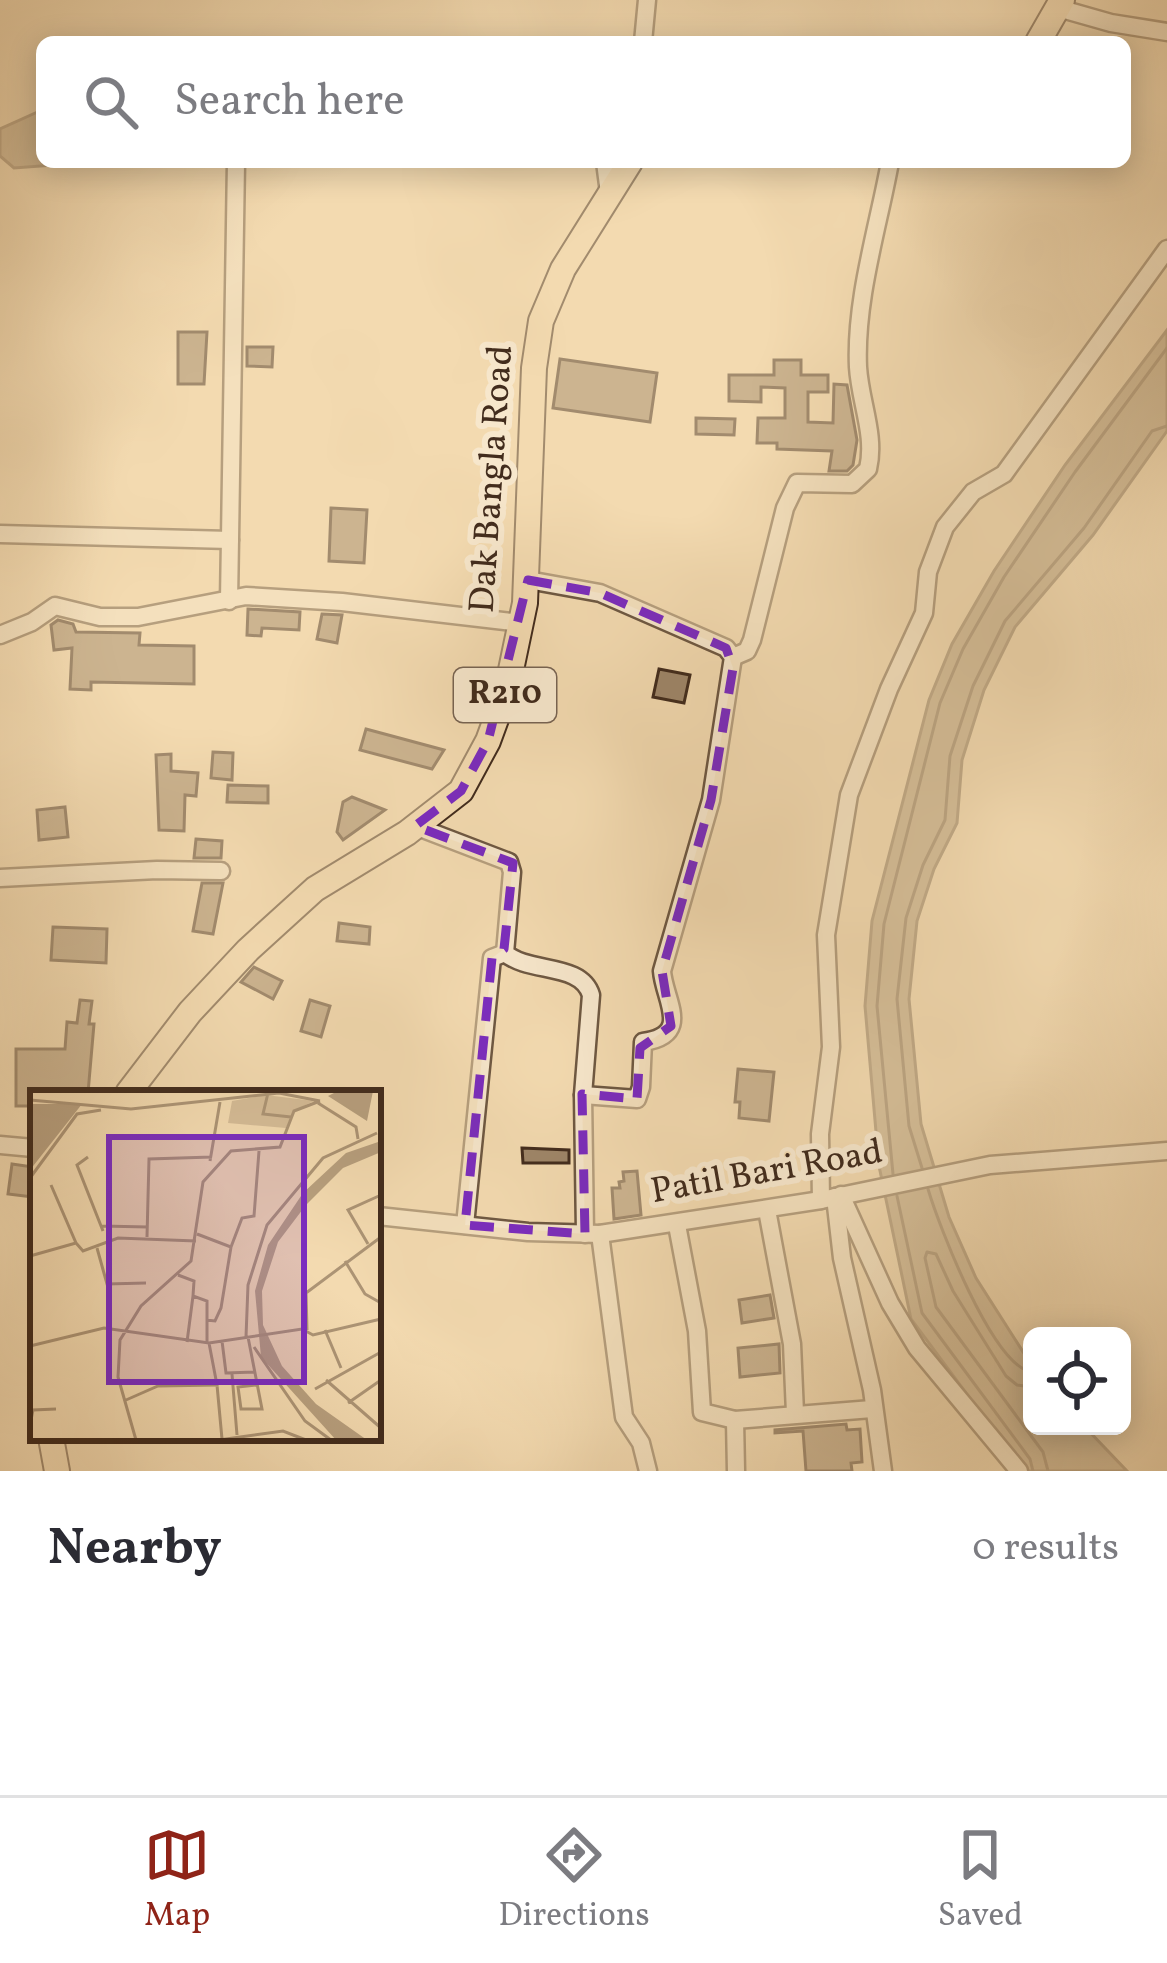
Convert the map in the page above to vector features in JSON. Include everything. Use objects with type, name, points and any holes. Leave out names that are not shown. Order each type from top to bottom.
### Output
[{"type":"main road","points":[[1042,36],[1060,4]]},
{"type":"main road","name":"Dak Bangla Road","points":[[130,1090],[190,1012],[248,950],[314,889],[415,826],[461,791],[488,741],[507,689],[528,580],[534,368],[541,321],[563,269],[626,168]]},
{"type":"main road","points":[[52,1441],[57,1471]]},
{"type":"street","points":[[644,36],[647,0]]},
{"type":"street","points":[[1060,4],[1111,23],[1167,32]]},
{"type":"street","points":[[229,601],[236,168]]},
{"type":"street","points":[[606,168],[609,193]]},
{"type":"street","points":[[733,657],[747,651],[752,640],[785,508],[797,483],[852,484],[868,469],[872,440],[858,366],[859,347],[889,168]]},
{"type":"street","points":[[883,1471],[872,1390],[842,1258],[836,1197],[820,1134],[831,1047],[826,934],[849,795],[889,689],[924,614],[928,572],[945,527],[973,493],[1004,474],[1167,249]]},
{"type":"street","points":[[0,534],[230,540]]},
{"type":"street","points":[[528,580],[600,593],[726,648],[733,657],[710,800],[662,971],[674,1009],[670,1026],[654,1040],[643,1042],[637,1099],[583,1095]]},
{"type":"street","points":[[0,635],[55,606],[100,616],[138,616],[246,596],[521,623]]},
{"type":"street","points":[[415,826],[509,862],[505,953]]},
{"type":"street","points":[[0,878],[221,871]]},
{"type":"street","points":[[505,953],[518,962],[577,976],[591,995],[583,1095],[592,1234],[624,1417],[641,1443],[648,1471]]},
{"type":"street","points":[[465,1225],[492,958],[505,953]]},
{"type":"street","points":[[0,1145],[30,1148]]},
{"type":"street","name":"Patil Bari Road","points":[[381,1216],[592,1234],[766,1210],[991,1165],[1167,1151]]},
{"type":"street","points":[[836,1197],[917,1348],[1019,1471]]},
{"type":"street","points":[[766,1210],[792,1344],[795,1413]]},
{"type":"street","points":[[677,1225],[698,1331],[699,1406],[705,1415],[735,1420],[872,1409]]},
{"type":"street","points":[[735,1420],[736,1471]]},
{"type":"highlighted area","points":[[528,580],[600,593],[726,648],[733,668],[711,800],[662,971],[671,1026],[640,1048],[637,1099],[582,1094],[585,1234],[465,1225],[492,958],[504,949],[513,863],[415,826],[461,791],[488,741]]},
{"type":"water","points":[[36,113],[36,166],[14,168],[0,156],[0,129]]},
{"type":"water","points":[[1167,330],[1167,431],[1093,535],[1015,627],[984,690],[962,760],[957,823],[934,869],[917,921],[909,999],[921,1124],[949,1217],[976,1278],[1023,1352],[1023,1435],[1093,1435],[1127,1471],[1024,1471],[911,1319],[879,1166],[865,1006],[872,921],[929,700],[952,644],[994,571],[1065,465]]},
{"type":"building","points":[[178,332],[207,332],[204,384],[178,384]]},
{"type":"building","points":[[247,347],[273,347],[272,367],[247,366]]},
{"type":"building","points":[[560,359],[657,373],[650,422],[553,408]]},
{"type":"building","points":[[774,360],[801,360],[801,375],[828,375],[828,392],[808,392],[808,422],[833,423],[834,384],[847,385],[857,440],[853,465],[847,471],[829,471],[832,451],[777,449],[777,443],[757,443],[758,418],[785,418],[785,388],[761,387],[761,402],[729,401],[729,375],[774,375]]},
{"type":"building","points":[[696,418],[735,419],[734,435],[696,434]]},
{"type":"building","points":[[331,508],[367,510],[364,563],[329,561]]},
{"type":"building","points":[[248,609],[300,612],[299,630],[262,628],[261,636],[247,635]]},
{"type":"building","points":[[322,614],[342,615],[337,643],[317,639]]},
{"type":"building","points":[[58,620],[73,624],[76,632],[140,633],[139,645],[194,646],[194,684],[91,682],[91,690],[70,689],[72,648],[54,650],[51,625]]},
{"type":"building","points":[[659,669],[690,675],[684,703],[653,697]]},
{"type":"building","points":[[366,729],[444,750],[432,769],[360,750]]},
{"type":"building","points":[[213,752],[233,753],[232,780],[211,778]]},
{"type":"building","points":[[171,754],[171,771],[198,773],[196,796],[185,795],[184,831],[159,830],[156,755]]},
{"type":"building","points":[[228,785],[268,786],[268,803],[227,802]]},
{"type":"building","points":[[352,797],[385,810],[343,840],[337,832],[343,802]]},
{"type":"building","points":[[65,807],[68,837],[39,840],[37,810]]},
{"type":"building","points":[[196,839],[222,841],[221,858],[194,858]]},
{"type":"building","points":[[202,883],[223,883],[213,934],[193,931]]},
{"type":"building","points":[[339,923],[370,927],[369,944],[337,941]]},
{"type":"building","points":[[53,927],[107,929],[106,963],[51,960]]},
{"type":"building","points":[[254,967],[282,981],[273,999],[241,982]]},
{"type":"building","points":[[80,1000],[92,1001],[88,1090],[30,1090],[30,1106],[16,1106],[16,1049],[65,1049],[67,1022],[77,1023]]},
{"type":"building","points":[[310,1000],[330,1006],[321,1037],[301,1031]]},
{"type":"building","points":[[738,1069],[774,1072],[769,1121],[739,1118],[740,1102],[735,1102]]},
{"type":"building","points":[[522,1148],[569,1150],[569,1163],[523,1163]]},
{"type":"building","points":[[12,1164],[30,1167],[30,1197],[8,1194]]},
{"type":"building","points":[[637,1171],[641,1215],[614,1219],[612,1188],[620,1188],[623,1172]]},
{"type":"building","points":[[770,1295],[774,1318],[742,1323],[739,1300]]},
{"type":"building","points":[[779,1344],[780,1373],[740,1377],[738,1348]]},
{"type":"building","points":[[846,1424],[847,1430],[860,1429],[862,1462],[851,1463],[852,1471],[806,1471],[803,1431],[775,1433],[775,1430]]}]
